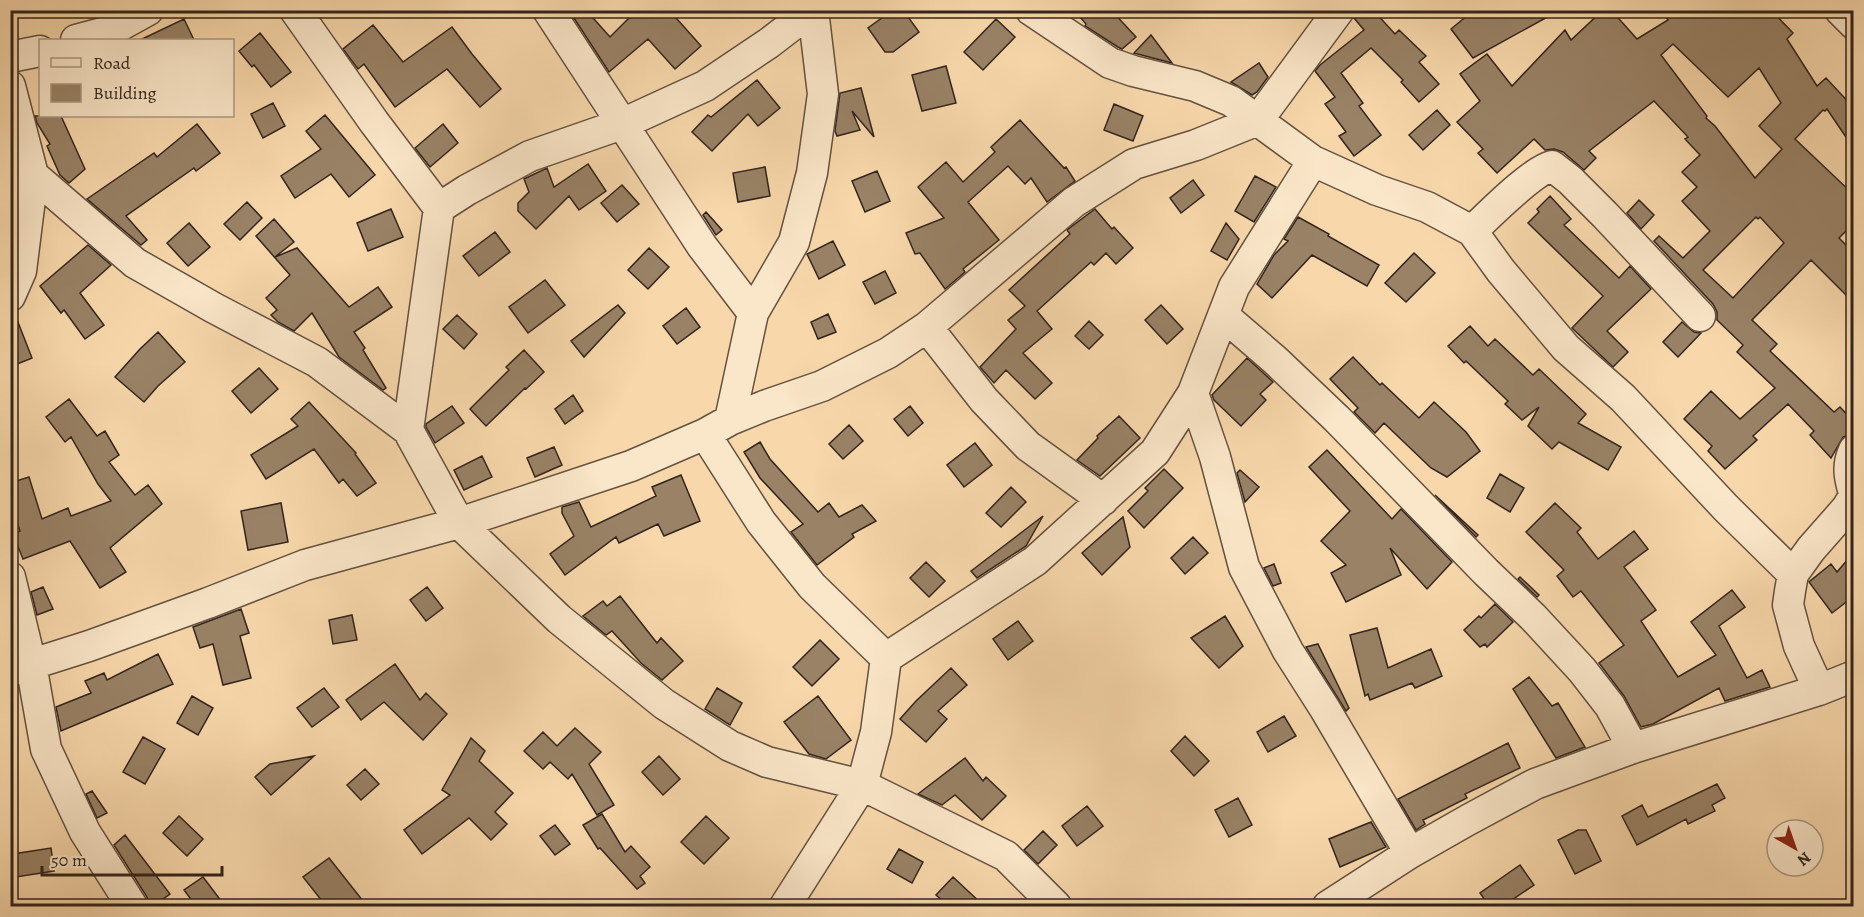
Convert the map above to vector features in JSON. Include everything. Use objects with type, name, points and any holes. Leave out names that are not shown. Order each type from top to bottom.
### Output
[{"type":"street","points":[[80,39],[110,31],[148,10]]},
{"type":"street","points":[[295,10],[374,122],[439,208],[408,430]]},
{"type":"street","points":[[548,10],[702,246],[753,313]]},
{"type":"street","points":[[439,208],[530,156],[622,124],[705,86],[813,10],[824,94],[812,173],[794,242],[753,313],[718,427],[761,522],[805,577],[886,658]]},
{"type":"street","points":[[1031,10],[1110,63],[1195,86],[1231,101],[1313,161],[1377,190],[1427,207],[1472,231],[1501,272],[1566,348],[1623,398],[1726,508],[1793,574]]},
{"type":"street","points":[[1840,10],[1854,24]]},
{"type":"street","points":[[21,667],[89,646],[187,611],[305,565],[459,523],[631,466],[764,406],[822,386],[888,353],[927,327],[1074,202],[1134,164],[1196,145],[1258,120],[1335,12]]},
{"type":"street","points":[[10,57],[39,51]]},
{"type":"street","points":[[10,86],[33,175],[21,271],[10,296]]},
{"type":"street","points":[[785,906],[862,785],[876,732],[886,658],[1035,561],[1155,452],[1193,393],[1234,287],[1313,161]]},
{"type":"street","points":[[1472,231],[1521,187],[1552,166],[1570,180],[1605,215],[1700,316]]},
{"type":"street","points":[[33,175],[135,263],[316,362],[408,430],[459,523],[559,619],[664,704],[730,746],[767,762],[862,785],[1006,856],[1056,906]]},
{"type":"street","points":[[1224,316],[1275,360],[1337,419],[1533,617],[1582,670],[1610,706],[1633,748]]},
{"type":"street","points":[[927,327],[984,399],[1028,446],[1103,500]]},
{"type":"street","points":[[1193,393],[1215,457],[1244,567],[1288,651],[1410,853]]},
{"type":"street","points":[[1819,690],[1799,646],[1788,605],[1793,574],[1811,549],[1847,508],[1854,495],[1849,475],[1849,460],[1854,450]]},
{"type":"street","points":[[10,577],[21,667],[46,749],[85,832],[132,906]]},
{"type":"street","points":[[1328,906],[1410,853],[1535,784],[1633,748],[1819,690],[1854,676]]},
{"type":"building","points":[[577,10],[586,10],[610,37],[637,10],[669,10],[701,46],[675,69],[648,39],[609,72],[572,15]]},
{"type":"building","points":[[893,10],[903,10],[919,32],[893,52],[885,52],[868,28]]},
{"type":"building","points":[[1074,10],[1111,10],[1136,37],[1122,49],[1085,26],[1086,24]]},
{"type":"building","points":[[1356,10],[1373,10],[1395,34],[1399,30],[1426,56],[1419,62],[1439,84],[1419,102],[1401,82],[1403,80],[1371,48],[1341,73],[1363,103],[1359,106],[1381,135],[1354,156],[1339,136],[1346,132],[1325,104],[1335,97],[1315,71],[1364,30],[1354,18]]},
{"type":"building","points":[[1474,10],[1479,10],[1484,17],[1495,10],[1560,10],[1473,58],[1451,29]]},
{"type":"building","points":[[1603,10],[1611,10],[1637,39],[1668,20],[1661,10],[1771,10],[1793,33],[1787,39],[1817,86],[1826,78],[1854,108],[1854,149],[1827,109],[1823,110],[1795,139],[1854,195],[1854,223],[1839,238],[1854,253],[1854,303],[1811,260],[1752,320],[1777,344],[1770,351],[1834,412],[1840,407],[1854,422],[1854,433],[1843,437],[1831,458],[1810,435],[1814,431],[1788,404],[1753,436],[1757,440],[1725,469],[1708,451],[1712,446],[1684,419],[1711,391],[1740,419],[1775,388],[1737,352],[1743,345],[1717,320],[1717,312],[1713,304],[1654,241],[1659,236],[1683,258],[1710,231],[1682,201],[1697,187],[1682,172],[1700,155],[1685,139],[1688,137],[1654,101],[1589,151],[1596,158],[1584,170],[1563,152],[1554,149],[1545,150],[1534,139],[1497,173],[1478,153],[1483,149],[1457,122],[1480,101],[1460,74],[1487,54],[1512,86],[1565,30],[1571,40]],"holes":[[[1673,44],[1728,97],[1759,68],[1781,103],[1759,126],[1782,149],[1755,178],[1715,126],[1706,118],[1707,116],[1661,55]],[[1756,217],[1758,219],[1760,217],[1784,243],[1733,298],[1703,270]]]},
{"type":"building","points":[[184,19],[194,39],[142,39]]},
{"type":"building","points":[[996,19],[1015,37],[983,70],[964,52]]},
{"type":"building","points":[[373,25],[403,62],[452,27],[501,89],[480,107],[447,69],[395,107],[364,64],[358,69],[343,49]]},
{"type":"building","points":[[260,33],[291,72],[271,87],[254,65],[252,67],[239,51]]},
{"type":"building","points":[[1151,35],[1172,63],[1134,53]]},
{"type":"building","points":[[1259,63],[1268,77],[1257,92],[1252,95],[1231,82]]},
{"type":"building","points":[[946,66],[956,103],[922,111],[912,75]]},
{"type":"building","points":[[757,80],[780,108],[758,126],[748,114],[712,151],[692,132],[708,115],[711,117]]},
{"type":"building","points":[[861,88],[874,137],[852,111],[860,130],[837,136],[835,131],[840,93]]},
{"type":"building","points":[[273,103],[285,126],[263,138],[251,114]]},
{"type":"building","points":[[1114,104],[1143,116],[1133,141],[1104,130]]},
{"type":"building","points":[[1437,110],[1450,125],[1423,150],[1409,135]]},
{"type":"building","points":[[325,115],[375,175],[349,197],[331,174],[295,198],[281,176],[321,149],[306,131]]},
{"type":"building","points":[[35,116],[61,117],[85,169],[69,183],[60,175],[47,146],[50,144]]},
{"type":"building","points":[[1020,120],[1064,168],[1066,167],[1075,181],[1047,202],[1031,178],[1025,184],[1008,166],[968,202],[999,240],[963,269],[965,272],[945,289],[920,253],[915,254],[906,233],[944,218],[918,187],[946,162],[963,182],[995,152],[991,147]]},
{"type":"building","points":[[197,124],[220,153],[196,171],[194,168],[126,216],[147,240],[141,245],[87,199],[154,153],[157,157]]},
{"type":"building","points":[[443,124],[458,143],[430,167],[415,148]]},
{"type":"building","points":[[588,164],[606,191],[579,210],[569,196],[536,229],[518,211],[518,203],[529,192],[524,179],[547,168],[554,187]]},
{"type":"building","points":[[765,167],[770,196],[738,202],[733,173]]},
{"type":"building","points":[[877,171],[890,201],[865,212],[852,181]]},
{"type":"building","points":[[1255,176],[1276,187],[1254,222],[1235,211]]},
{"type":"building","points":[[1193,180],[1204,195],[1181,213],[1170,198]]},
{"type":"building","points":[[622,185],[639,204],[617,222],[601,203]]},
{"type":"building","points":[[1550,196],[1571,219],[1564,225],[1619,278],[1630,266],[1651,289],[1607,331],[1628,352],[1613,367],[1572,328],[1603,296],[1528,223],[1539,212],[1537,209]]},
{"type":"building","points":[[1639,200],[1654,215],[1641,229],[1627,213]]},
{"type":"building","points":[[247,202],[262,218],[240,240],[224,224]]},
{"type":"building","points":[[391,209],[403,237],[368,251],[357,223]]},
{"type":"building","points":[[1095,209],[1133,248],[1116,264],[1106,253],[1094,265],[1091,262],[1037,311],[1052,329],[1023,353],[1052,383],[1035,399],[1006,370],[994,383],[980,367],[1016,329],[1008,320],[1025,306],[1009,290],[1070,234],[1067,230]]},
{"type":"building","points":[[706,212],[722,230],[716,235],[703,215]]},
{"type":"building","points":[[1298,217],[1379,265],[1367,286],[1312,255],[1272,298],[1257,284],[1274,255],[1288,241],[1284,239]]},
{"type":"building","points":[[274,219],[294,242],[275,257],[297,248],[349,307],[378,287],[392,307],[354,332],[386,388],[383,390],[339,357],[312,313],[294,331],[271,315],[277,310],[266,298],[290,275],[256,236]]},
{"type":"building","points":[[189,223],[210,247],[188,266],[167,243]]},
{"type":"building","points":[[1226,223],[1239,239],[1227,260],[1211,251]]},
{"type":"building","points":[[495,232],[510,252],[479,276],[463,256]]},
{"type":"building","points":[[833,241],[845,265],[819,279],[807,254]]},
{"type":"building","points":[[88,245],[111,265],[80,293],[104,325],[85,339],[64,310],[61,313],[40,286]]},
{"type":"building","points":[[649,248],[669,267],[648,289],[628,270]]},
{"type":"building","points":[[1414,253],[1435,273],[1406,302],[1385,283]]},
{"type":"building","points":[[885,271],[896,293],[875,304],[863,282]]},
{"type":"building","points":[[545,280],[565,305],[528,333],[509,307]]},
{"type":"building","points":[[618,305],[625,313],[584,357],[571,341]]},
{"type":"building","points":[[1161,305],[1183,329],[1167,344],[1145,320]]},
{"type":"building","points":[[686,308],[700,327],[677,344],[663,326]]},
{"type":"building","points":[[14,312],[32,358],[10,367],[10,313]]},
{"type":"building","points":[[828,314],[836,332],[818,339],[811,322]]},
{"type":"building","points":[[457,315],[477,334],[464,349],[443,329]]},
{"type":"building","points":[[1089,321],[1103,335],[1089,349],[1075,336]]},
{"type":"building","points":[[1682,322],[1694,332],[1701,333],[1678,357],[1663,342]]},
{"type":"building","points":[[1470,326],[1488,346],[1495,339],[1533,375],[1539,369],[1586,414],[1578,423],[1621,447],[1608,470],[1559,442],[1552,449],[1528,426],[1539,407],[1522,420],[1505,404],[1508,401],[1466,361],[1464,363],[1448,346]]},
{"type":"building","points":[[158,332],[185,362],[144,402],[115,377]]},
{"type":"building","points":[[524,350],[544,372],[486,426],[470,409],[509,370],[506,367]]},
{"type":"building","points":[[1353,357],[1380,385],[1382,383],[1419,418],[1434,402],[1466,432],[1480,451],[1447,477],[1431,468],[1384,423],[1375,433],[1354,412],[1358,408],[1330,379]]},
{"type":"building","points":[[1247,358],[1273,382],[1260,394],[1266,400],[1241,426],[1214,400],[1212,395]]},
{"type":"building","points":[[259,368],[278,389],[251,413],[232,391]]},
{"type":"building","points":[[573,395],[583,411],[565,424],[555,409]]},
{"type":"building","points":[[69,399],[97,436],[105,431],[119,455],[109,462],[135,495],[148,485],[162,504],[110,548],[126,572],[100,588],[70,541],[23,559],[13,534],[20,531],[10,501],[10,483],[29,477],[42,519],[68,508],[71,516],[111,501],[98,484],[71,437],[65,442],[46,417]]},
{"type":"building","points":[[309,402],[356,453],[376,483],[357,496],[343,479],[339,483],[314,449],[266,479],[251,455],[298,426],[291,419]]},
{"type":"building","points":[[452,406],[464,423],[435,443],[426,424]]},
{"type":"building","points":[[910,406],[923,423],[908,436],[894,419]]},
{"type":"building","points":[[1119,416],[1140,438],[1100,476],[1077,460],[1098,438],[1097,436]]},
{"type":"building","points":[[849,425],[863,441],[843,459],[829,444]]},
{"type":"building","points":[[760,442],[770,459],[818,512],[829,503],[839,517],[862,505],[876,521],[852,534],[854,537],[817,565],[791,532],[803,524],[760,478],[744,452]]},
{"type":"building","points":[[975,443],[992,465],[964,487],[947,465]]},
{"type":"building","points":[[554,447],[562,465],[535,477],[527,458]]},
{"type":"building","points":[[1327,450],[1392,519],[1401,509],[1452,562],[1427,589],[1390,548],[1401,575],[1346,602],[1331,573],[1346,565],[1321,541],[1350,511],[1309,467]]},
{"type":"building","points":[[482,456],[492,477],[464,490],[454,470]]},
{"type":"building","points":[[1164,469],[1183,488],[1144,528],[1128,511],[1148,491],[1145,488]]},
{"type":"building","points":[[1240,470],[1259,487],[1245,502],[1237,473]]},
{"type":"building","points":[[1500,474],[1524,488],[1510,512],[1487,498]]},
{"type":"building","points":[[681,475],[700,521],[664,536],[658,524],[619,543],[616,537],[565,575],[550,554],[574,536],[562,513],[562,507],[579,502],[591,527],[656,496],[652,487]]},
{"type":"building","points":[[1011,487],[1026,502],[1001,527],[986,513]]},
{"type":"building","points":[[1435,495],[1478,535],[1476,537]]},
{"type":"building","points":[[281,503],[288,542],[248,550],[241,511]]},
{"type":"building","points":[[1555,503],[1581,528],[1577,532],[1598,559],[1634,531],[1648,549],[1624,567],[1656,610],[1641,621],[1678,677],[1716,655],[1691,622],[1732,590],[1745,607],[1719,626],[1747,678],[1762,670],[1770,687],[1725,701],[1719,688],[1653,724],[1641,727],[1624,696],[1599,663],[1624,645],[1581,591],[1573,597],[1557,576],[1564,570],[1526,532]]},
{"type":"building","points":[[1043,516],[1026,546],[977,578],[971,571]]},
{"type":"building","points":[[1123,517],[1130,547],[1102,575],[1082,553]]},
{"type":"building","points":[[1193,537],[1208,553],[1185,574],[1171,558]]},
{"type":"building","points":[[1854,552],[1854,596],[1832,613],[1809,582],[1831,564],[1837,572]]},
{"type":"building","points":[[926,562],[945,581],[929,597],[910,578]]},
{"type":"building","points":[[1274,564],[1281,583],[1273,586],[1264,568]]},
{"type":"building","points":[[1520,577],[1539,595],[1537,597],[1518,579]]},
{"type":"building","points":[[43,587],[53,609],[37,615],[31,592]]},
{"type":"building","points":[[427,587],[443,608],[426,621],[410,600]]},
{"type":"building","points":[[620,596],[657,643],[661,638],[683,661],[662,680],[641,663],[612,631],[606,635],[583,616],[603,601],[607,606]]},
{"type":"building","points":[[1495,604],[1513,622],[1487,647],[1485,644],[1480,647],[1464,630]]},
{"type":"building","points":[[241,609],[249,633],[240,636],[251,678],[223,685],[213,644],[200,648],[193,627]]},
{"type":"building","points":[[352,615],[357,640],[333,644],[329,620]]},
{"type":"building","points":[[1225,616],[1243,646],[1219,668],[1191,638]]},
{"type":"building","points":[[1018,621],[1033,641],[1008,660],[993,639]]},
{"type":"building","points":[[1377,628],[1388,668],[1431,649],[1442,676],[1415,688],[1412,683],[1370,700],[1368,694],[1365,696],[1350,635]]},
{"type":"building","points":[[820,640],[839,659],[812,686],[793,667]]},
{"type":"building","points":[[1318,644],[1349,708],[1346,711],[1306,647]]},
{"type":"building","points":[[158,654],[173,684],[61,731],[56,707],[91,693],[85,681],[104,673],[107,680]]},
{"type":"building","points":[[395,664],[420,700],[426,693],[447,714],[423,740],[384,702],[361,720],[346,700]]},
{"type":"building","points":[[951,668],[967,685],[938,711],[947,719],[926,742],[900,719]]},
{"type":"building","points":[[1529,677],[1552,706],[1558,703],[1585,747],[1556,758],[1513,689]]},
{"type":"building","points":[[324,688],[339,707],[312,727],[297,708]]},
{"type":"building","points":[[717,688],[742,703],[730,725],[705,709]]},
{"type":"building","points":[[192,696],[213,708],[198,735],[177,723]]},
{"type":"building","points":[[818,696],[851,740],[826,759],[809,754],[784,722]]},
{"type":"building","points":[[1284,716],[1296,736],[1268,752],[1257,732]]},
{"type":"building","points":[[575,728],[601,752],[589,764],[614,805],[597,815],[572,774],[568,779],[550,762],[543,769],[524,751],[543,732],[557,746]]},
{"type":"building","points":[[1185,736],[1209,761],[1194,776],[1171,751]]},
{"type":"building","points":[[143,737],[165,749],[145,784],[123,772]]},
{"type":"building","points":[[471,738],[485,751],[479,761],[513,793],[495,812],[507,824],[491,840],[469,818],[422,854],[404,830],[450,795],[442,790]]},
{"type":"building","points":[[1508,743],[1520,768],[1465,794],[1467,798],[1423,820],[1425,824],[1416,830],[1398,799]]},
{"type":"building","points":[[314,756],[271,795],[255,777],[270,764]]},
{"type":"building","points":[[659,756],[680,779],[663,795],[642,772]]},
{"type":"building","points":[[965,758],[983,781],[986,777],[1006,796],[982,820],[955,795],[942,805],[918,794]]},
{"type":"building","points":[[365,769],[379,784],[361,800],[347,785]]},
{"type":"building","points":[[1717,784],[1725,798],[1712,805],[1715,811],[1688,824],[1686,819],[1637,845],[1622,816],[1642,805],[1648,817]]},
{"type":"building","points":[[92,791],[107,813],[97,818],[86,794]]},
{"type":"building","points":[[1238,798],[1252,825],[1229,837],[1215,810]]},
{"type":"building","points":[[1087,806],[1103,826],[1077,846],[1062,826]]},
{"type":"building","points":[[602,814],[625,852],[631,846],[650,867],[640,876],[645,883],[637,889],[600,848],[598,849],[583,825]]},
{"type":"building","points":[[179,816],[203,839],[187,856],[163,833]]},
{"type":"building","points":[[706,816],[729,838],[704,864],[681,842]]},
{"type":"building","points":[[1371,822],[1386,847],[1340,867],[1329,839]]},
{"type":"building","points":[[555,825],[570,844],[555,855],[540,836]]},
{"type":"building","points":[[1578,830],[1586,830],[1601,861],[1575,874],[1558,840]]},
{"type":"building","points":[[1043,831],[1057,845],[1038,864],[1024,850]]},
{"type":"building","points":[[125,835],[170,894],[153,906],[149,906],[147,897],[114,845]]},
{"type":"building","points":[[51,848],[54,871],[16,877],[13,854]]},
{"type":"building","points":[[899,849],[923,862],[912,883],[887,869]]},
{"type":"building","points":[[329,858],[367,906],[326,906],[303,877]]},
{"type":"building","points":[[1520,865],[1534,885],[1503,906],[1489,906],[1480,893]]},
{"type":"building","points":[[203,877],[225,906],[196,906],[184,890]]},
{"type":"building","points":[[953,877],[984,906],[948,906],[936,895]]}]
